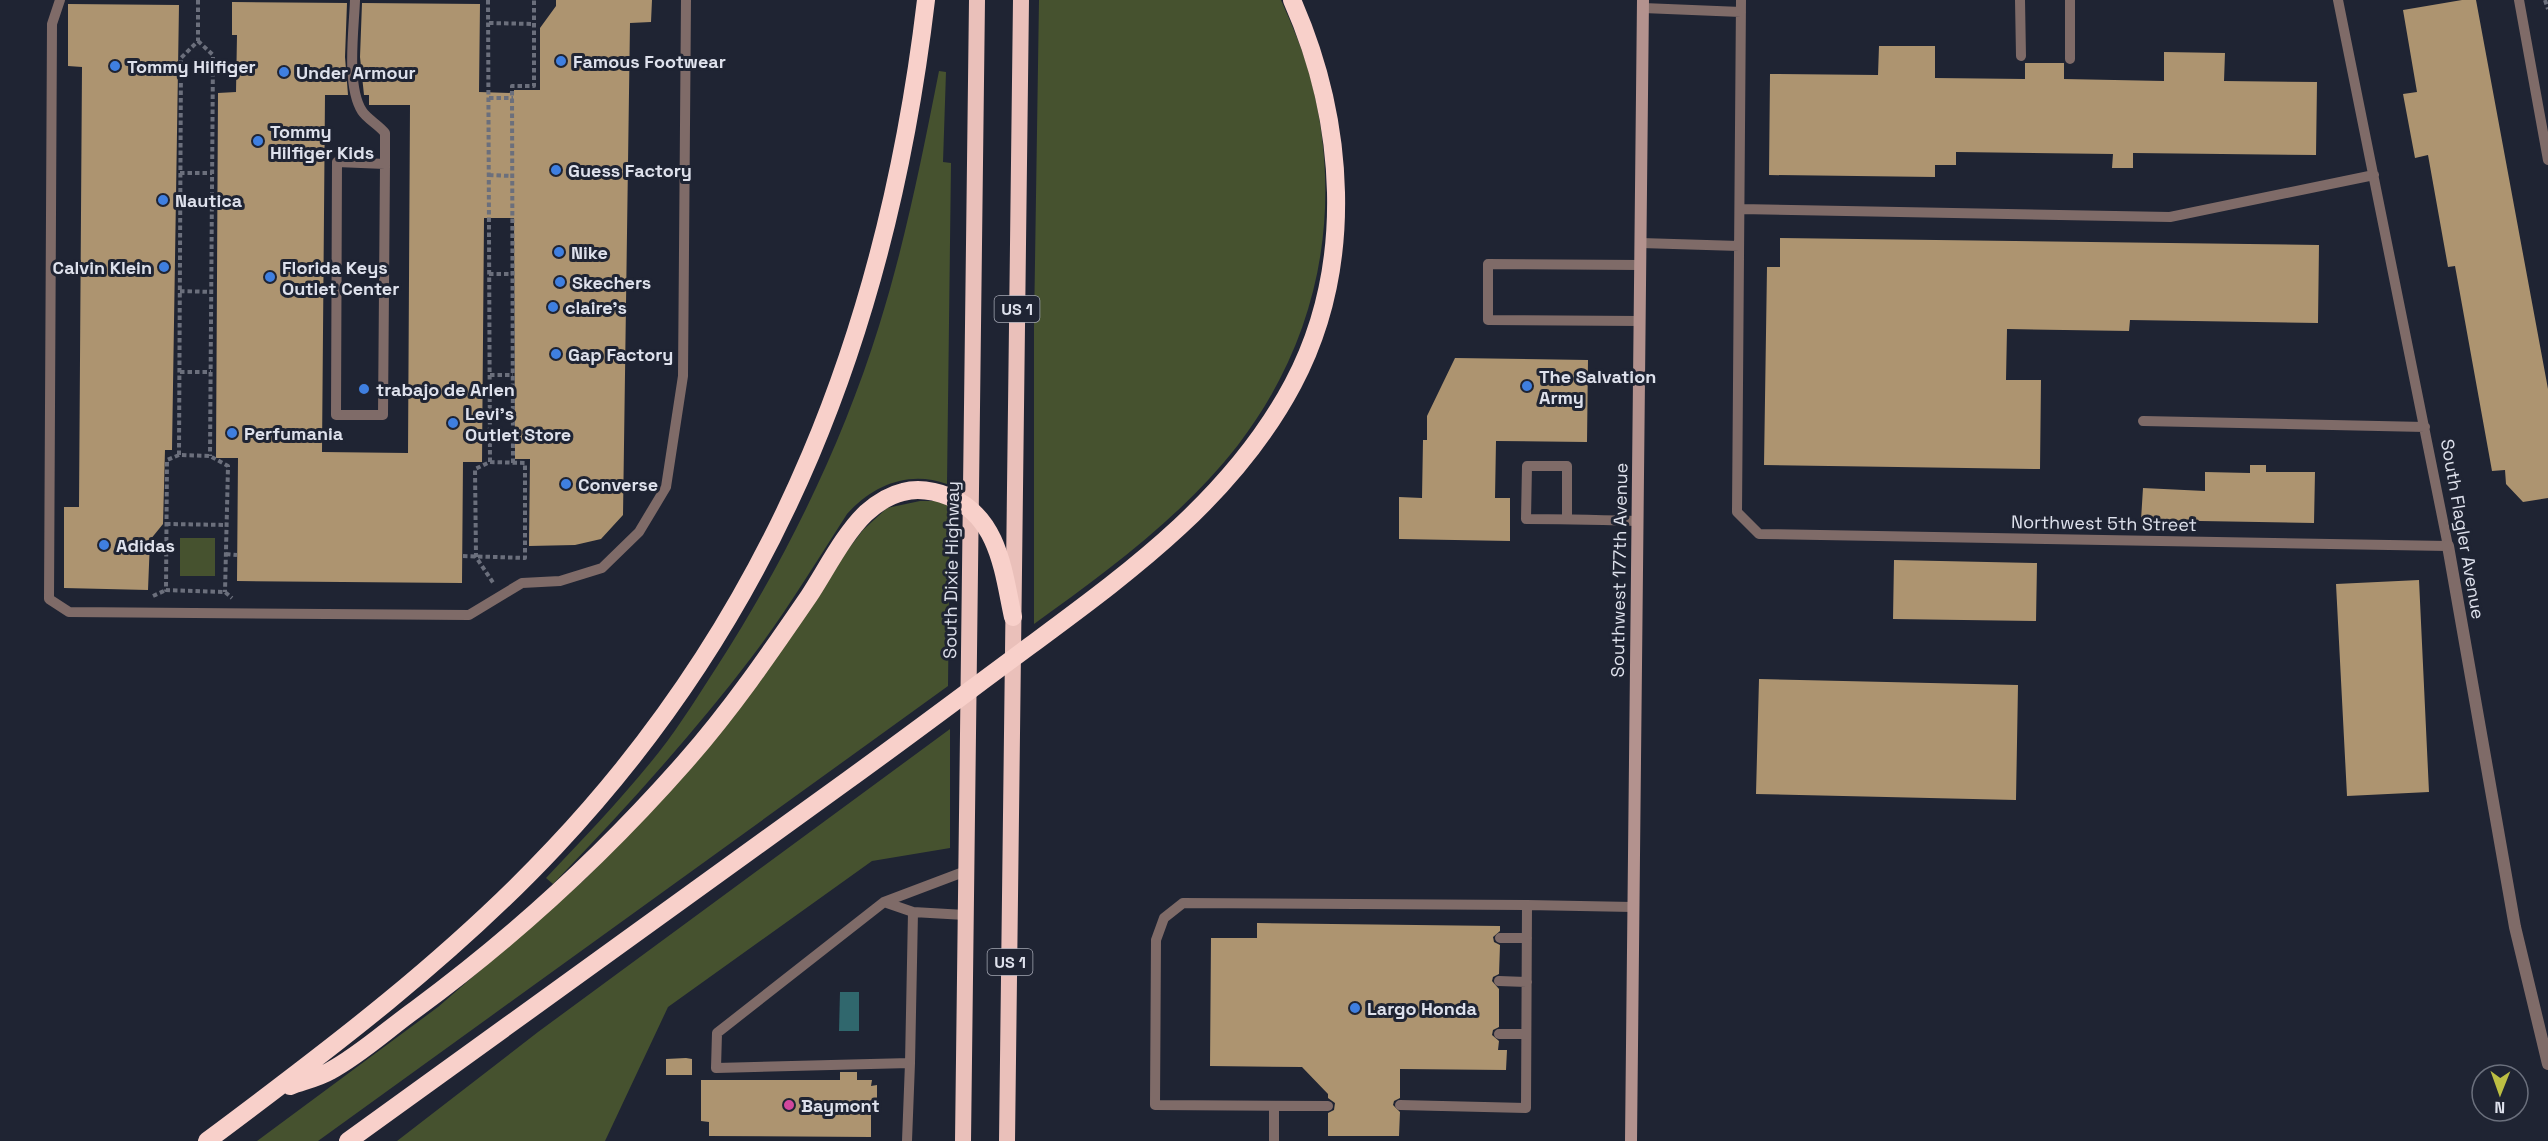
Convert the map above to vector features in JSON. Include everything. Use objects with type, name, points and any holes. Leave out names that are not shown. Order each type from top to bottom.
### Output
[{"type":"highway","points":[[207,1141],[269,1095],[417,977],[502,901],[556,846],[655,727],[699,666],[739,601],[808,463],[837,392],[862,319],[883,245],[902,161],[926,0]]},
{"type":"highway","name":"South Dixie Highway","points":[[963,1141],[977,0]]},
{"type":"highway","name":"US 1","points":[[1007,1141],[1021,0]]},
{"type":"highway","points":[[348,1141],[889,750],[1094,598],[1169,538],[1232,474],[1279,408],[1294,382],[1312,338],[1332,259],[1336,221],[1336,170],[1323,90],[1306,35],[1292,0]]},
{"type":"highway","points":[[269,1095],[330,1071],[483,957],[566,886],[648,803],[724,715],[867,512],[891,496],[917,490],[945,495],[971,509],[991,532],[997,547],[1013,617]]},
{"type":"main road","name":"Southwest 177th Avenue","points":[[1631,1141],[1643,4]]},
{"type":"street","name":"South Flagler Avenue","points":[[2448,546],[2501,850],[2534,1012],[2548,1064]]},
{"type":"lane","points":[[60,0],[52,24],[49,599],[69,612],[469,615],[522,583],[560,581],[602,567],[639,532],[666,487],[683,376],[686,0]]},
{"type":"lane","points":[[355,0],[353,75],[356,96],[362,112],[385,133],[385,164],[383,415],[336,415],[337,162],[385,164]]},
{"type":"lane","points":[[1641,243],[1739,246],[1742,0]]},
{"type":"lane","points":[[2020,0],[2021,56]]},
{"type":"lane","points":[[2070,0],[2070,59]]},
{"type":"lane","name":"South Flagler Avenue","points":[[2338,0],[2426,427],[2448,546]]},
{"type":"lane","points":[[2519,0],[2548,160]]},
{"type":"lane","points":[[1643,4],[1741,12]]},
{"type":"lane","points":[[1740,209],[2170,217],[2374,175]]},
{"type":"lane","name":"Northwest 5th Street","points":[[1739,246],[1737,512],[1759,534],[2448,546]]},
{"type":"lane","points":[[1640,265],[1488,264],[1488,320],[1640,321]]},
{"type":"lane","points":[[2143,421],[2426,427]]},
{"type":"lane","points":[[1567,519],[1567,466],[1527,466],[1526,519],[1638,520]]},
{"type":"lane","points":[[910,1063],[716,1068],[717,1033],[884,902],[966,871]]},
{"type":"lane","points":[[884,902],[913,912],[965,915]]},
{"type":"lane","points":[[1328,1106],[1155,1105],[1156,940],[1164,918],[1183,903],[1633,907]]},
{"type":"lane","points":[[1400,1106],[1526,1108],[1527,905]]},
{"type":"lane","points":[[907,1141],[913,912]]},
{"type":"lane","points":[[1500,938],[1527,938]]},
{"type":"lane","points":[[1499,981],[1527,982]]},
{"type":"lane","points":[[1499,1034],[1526,1034]]},
{"type":"lane","points":[[1274,1106],[1274,1141]]},
{"type":"path","points":[[179,455],[181,58],[198,41],[198,0]]},
{"type":"path","points":[[488,0],[490,462]]},
{"type":"path","points":[[513,463],[512,86],[534,86],[534,0]]},
{"type":"path","points":[[2545,0],[2548,9]]},
{"type":"path","points":[[489,23],[534,24]]},
{"type":"path","points":[[198,41],[213,55],[210,456]]},
{"type":"path","points":[[489,98],[513,98]]},
{"type":"path","points":[[180,173],[212,173]]},
{"type":"path","points":[[489,175],[512,176]]},
{"type":"path","points":[[489,274],[512,274]]},
{"type":"path","points":[[180,291],[212,292]]},
{"type":"path","points":[[180,372],[211,372]]},
{"type":"path","points":[[490,375],[513,375]]},
{"type":"path","points":[[179,455],[210,456],[228,466],[225,592],[166,590],[167,460],[179,455]]},
{"type":"path","points":[[463,556],[476,557],[525,558],[525,463],[490,462],[475,469],[476,557],[502,597]]},
{"type":"path","points":[[166,524],[227,525]]},
{"type":"path","points":[[226,554],[237,555]]},
{"type":"shaded area","points":[[1039,0],[1281,0],[1301,47],[1310,76],[1320,125],[1325,174],[1324,222],[1318,270],[1306,316],[1289,361],[1266,404],[1238,445],[1193,496],[1116,563],[1034,624],[1034,327]]},
{"type":"shaded area","points":[[939,71],[946,72],[943,162],[951,163],[947,484],[919,479],[893,483],[868,495],[847,514],[776,623],[728,688],[655,774],[553,884],[546,878],[590,832],[659,752],[718,665],[767,584],[830,458],[864,370],[888,295],[905,232]]},
{"type":"shaded area","points":[[920,501],[937,501],[950,506],[948,686],[318,1141],[257,1141],[438,1007],[583,881],[628,836],[863,530],[887,508]]},
{"type":"shaded area","points":[[180,538],[215,538],[215,576],[180,576]]},
{"type":"shaded area","points":[[950,729],[950,848],[872,861],[668,1007],[605,1141],[397,1141],[538,1032]]},
{"type":"shaded area","points":[[840,992],[859,992],[859,1031],[839,1031]]},
{"type":"building","points":[[556,0],[652,0],[651,22],[630,23],[623,515],[601,539],[575,545],[529,546],[530,459],[515,459],[514,218],[484,218],[482,462],[463,462],[462,583],[237,581],[238,458],[216,458],[218,93],[236,92],[237,35],[232,35],[232,2],[347,3],[345,57],[348,95],[325,95],[322,452],[408,453],[410,105],[369,105],[369,95],[364,95],[360,57],[362,3],[480,4],[479,92],[514,93],[514,90],[540,90],[540,28],[556,6]]},
{"type":"building","points":[[2462,0],[2476,0],[2548,389],[2548,498],[2523,502],[2506,484],[2505,470],[2492,471],[2455,266],[2448,267],[2428,155],[2415,158],[2403,94],[2417,92],[2403,10]]},
{"type":"building","points":[[68,4],[179,5],[172,450],[165,450],[163,524],[150,540],[148,590],[64,588],[64,507],[79,507],[82,67],[68,66]]},
{"type":"building","points":[[1879,46],[1935,46],[1935,78],[2025,79],[2025,63],[2064,63],[2064,79],[2164,81],[2164,52],[2225,53],[2224,81],[2317,82],[2316,155],[2133,153],[2133,168],[2112,168],[2113,154],[1956,152],[1956,165],[1935,165],[1935,177],[1769,175],[1770,74],[1878,75]]},
{"type":"building","points":[[1780,238],[2319,245],[2318,323],[2130,320],[2129,331],[2007,329],[2006,380],[2041,380],[2040,469],[1764,465],[1767,267],[1780,267]]},
{"type":"building","points":[[1455,358],[1588,360],[1587,442],[1496,441],[1495,498],[1510,498],[1510,541],[1399,539],[1399,497],[1422,498],[1423,440],[1427,440],[1427,416]]},
{"type":"building","points":[[2250,465],[2266,465],[2266,472],[2315,472],[2314,523],[2141,520],[2143,488],[2205,491],[2205,472],[2250,473]]},
{"type":"building","points":[[1894,560],[2037,563],[2036,621],[1893,619]]},
{"type":"building","points":[[2419,580],[2429,792],[2347,796],[2336,584]]},
{"type":"building","points":[[1759,679],[2018,685],[2016,800],[1756,794]]},
{"type":"building","name":"Largo Honda","points":[[1257,923],[1500,926],[1500,931],[1493,937],[1494,942],[1500,945],[1499,974],[1493,977],[1492,981],[1499,989],[1499,1027],[1493,1030],[1492,1035],[1499,1041],[1498,1050],[1507,1050],[1506,1070],[1400,1069],[1400,1098],[1394,1101],[1393,1105],[1400,1112],[1399,1136],[1328,1136],[1328,1113],[1334,1110],[1335,1103],[1302,1067],[1210,1066],[1211,938],[1257,938]]},
{"type":"building","points":[[666,1059],[692,1059],[692,1075],[666,1075]]},
{"type":"building","name":"Baymont","points":[[840,1072],[857,1072],[857,1080],[872,1080],[871,1086],[877,1085],[877,1108],[871,1108],[871,1137],[709,1136],[709,1122],[701,1121],[701,1080],[840,1080]]},
{"type":"place","name":"Famous Footwear","points":[[561,61]]},
{"type":"place","name":"Tommy Hilfiger","points":[[115,66]]},
{"type":"place","name":"Under Armour","points":[[284,72]]},
{"type":"place","name":"Tommy Hilfiger Kids","points":[[258,141]]},
{"type":"place","name":"Guess Factory","points":[[556,170]]},
{"type":"place","name":"Nautica","points":[[163,200]]},
{"type":"place","name":"Nike","points":[[559,252]]},
{"type":"place","name":"Calvin Klein","points":[[164,267]]},
{"type":"place","name":"Florida Keys Outlet Center","points":[[270,277]]},
{"type":"place","name":"Skechers","points":[[560,282]]},
{"type":"place","name":"claire's","points":[[553,307]]},
{"type":"place","name":"Gap Factory","points":[[556,354]]},
{"type":"place","name":"The Salvation Army","points":[[1527,386]]},
{"type":"place","name":"trabajo de Arlen","points":[[364,389]]},
{"type":"place","name":"Levi's Outlet Store","points":[[453,423]]},
{"type":"place","name":"Perfumania","points":[[232,433]]},
{"type":"place","name":"Converse","points":[[566,484]]},
{"type":"place","name":"Adidas","points":[[104,545]]},
{"type":"place","name":"Largo Honda","points":[[1355,1008]]},
{"type":"place","name":"Baymont","points":[[789,1105]]}]
